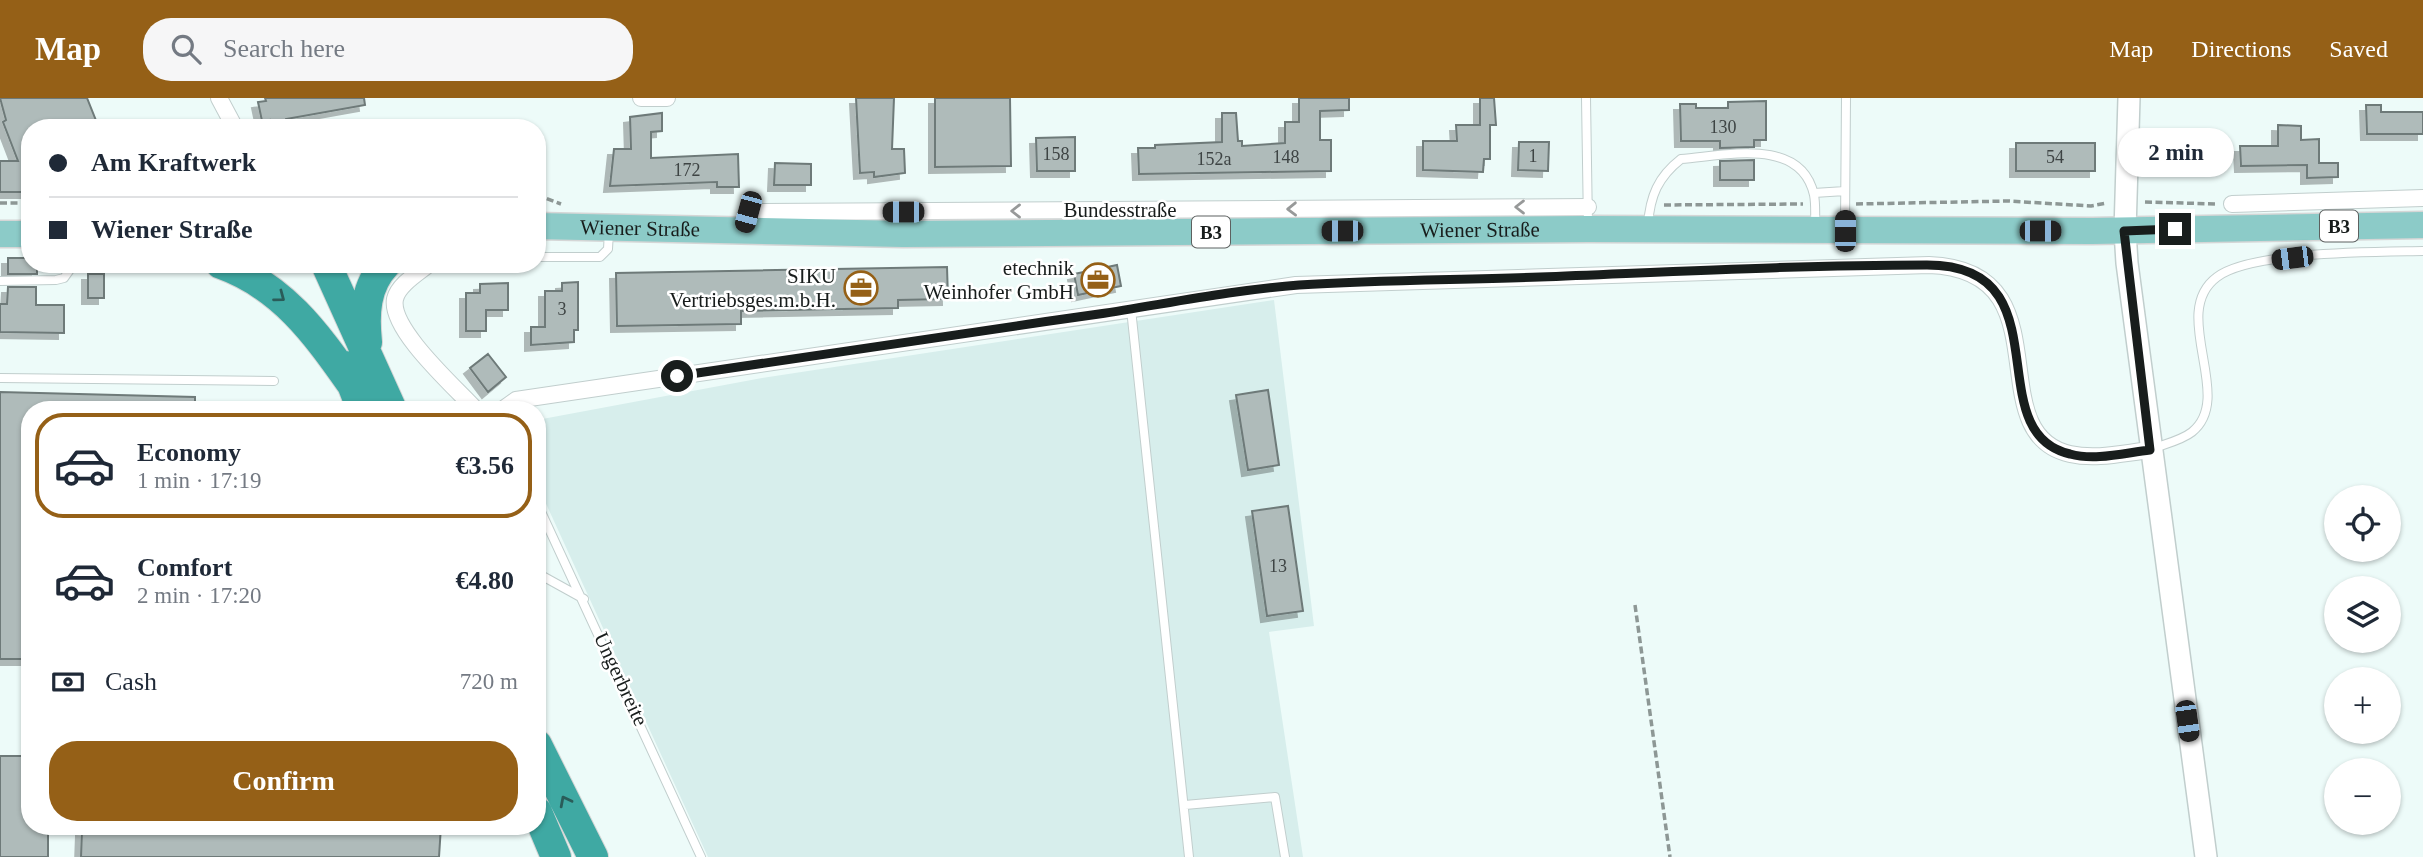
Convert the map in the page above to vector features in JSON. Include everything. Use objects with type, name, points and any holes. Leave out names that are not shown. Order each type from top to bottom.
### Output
[{"type":"highway","points":[[237,273],[279,295],[299,313],[356,396]]},
{"type":"highway","points":[[310,273],[356,396]]},
{"type":"highway","points":[[330,273],[369,353],[388,401]]},
{"type":"highway","points":[[369,353],[367,299],[381,273]]},
{"type":"highway","points":[[546,764],[593,857]]},
{"type":"main road","points":[[0,216],[21,216]]},
{"type":"main road","name":"Wiener Straße","points":[[546,226],[743,230],[903,223],[1588,218],[1648,230],[2124,231],[2423,225]]},
{"type":"main road","points":[[0,234],[21,234]]},
{"type":"street","points":[[219,98],[230,119]]},
{"type":"street","points":[[641,98],[667,98]]},
{"type":"street","points":[[2129,98],[2124,231],[2150,450],[2206,857]]},
{"type":"street","points":[[2232,204],[2423,198]]},
{"type":"street","points":[[2374,199],[2374,225]]},
{"type":"street","points":[[515,401],[1296,285],[1827,267],[1945,266],[1976,277],[1992,289],[2006,309],[2012,322],[2024,407],[2039,438],[2067,454],[2087,457],[2150,450]]},
{"type":"street","points":[[418,273],[402,287],[395,298],[396,318],[413,342],[468,401]]},
{"type":"lane","points":[[1586,98],[1588,218]]},
{"type":"lane","points":[[1845,231],[1846,98]]},
{"type":"lane","points":[[1648,230],[1649,206],[1657,183],[1681,159],[1771,154],[1789,159],[1802,171],[1814,193],[1815,230]]},
{"type":"lane","points":[[1814,193],[1845,191]]},
{"type":"lane","points":[[546,257],[600,257],[608,249],[610,227]]},
{"type":"lane","points":[[2150,450],[2190,434],[2204,415],[2207,391],[2199,315],[2204,294],[2216,277],[2227,271],[2266,262],[2423,251]]},
{"type":"lane","points":[[0,281],[56,280],[64,278],[68,273]]},
{"type":"lane","points":[[1131,309],[1189,857]]},
{"type":"lane","points":[[0,378],[274,381]]},
{"type":"lane","name":"Ungerbreite","points":[[546,521],[701,857]]},
{"type":"lane","points":[[546,578],[584,599]]},
{"type":"lane","points":[[1185,805],[1275,797],[1285,857]]},
{"type":"path","points":[[2141,201],[2232,204]]},
{"type":"path","points":[[0,203],[21,203]]},
{"type":"path","points":[[1634,605],[1670,857]]},
{"type":"shaded area","points":[[1274,300],[1314,626],[1269,632],[1303,857],[708,857],[546,504],[546,418],[762,378]]},
{"type":"building","points":[[0,98],[87,98],[95,119],[21,119],[21,192],[0,192],[0,161],[18,161],[3,122],[6,120]]},
{"type":"building","points":[[265,98],[364,98],[365,105],[286,119],[262,119],[258,102],[266,101]]},
{"type":"building","points":[[856,98],[894,98],[892,149],[904,149],[905,173],[874,177],[874,172],[860,173]]},
{"type":"building","points":[[935,98],[1010,98],[1011,166],[935,167]]},
{"type":"building","points":[[1299,98],[1349,98],[1349,110],[1320,111],[1320,140],[1331,140],[1331,171],[1139,174],[1138,148],[1222,142],[1222,113],[1236,113],[1238,141],[1242,141],[1242,146],[1285,143],[1285,122],[1299,122]]},
{"type":"building","points":[[1480,98],[1494,98],[1496,125],[1490,125],[1490,159],[1484,159],[1483,172],[1423,170],[1423,141],[1457,141],[1456,125],[1480,125]]},
{"type":"building","points":[[1766,101],[1766,140],[1754,140],[1754,147],[1720,148],[1720,141],[1681,141],[1680,104],[1696,104],[1696,108],[1728,108],[1728,102]]},
{"type":"building","points":[[2366,105],[2381,105],[2381,112],[2423,112],[2423,134],[2367,134]]},
{"type":"building","points":[[662,113],[662,131],[651,132],[651,158],[738,154],[739,187],[717,187],[717,182],[610,186],[614,149],[631,149],[630,117]]},
{"type":"building","points":[[2278,125],[2301,126],[2301,140],[2319,139],[2319,163],[2338,163],[2338,177],[2307,178],[2307,165],[2241,166],[2240,146],[2278,146]]},
{"type":"building","points":[[1075,137],[1075,171],[1037,171],[1036,138]]},
{"type":"building","points":[[1519,142],[1549,142],[1548,171],[1518,170]]},
{"type":"building","points":[[2016,143],[2095,143],[2095,171],[2016,171]]},
{"type":"building","points":[[1754,160],[1754,180],[1720,180],[1720,161]]},
{"type":"building","points":[[775,163],[811,164],[811,185],[774,185]]},
{"type":"building","points":[[8,258],[21,258],[21,273],[37,273],[37,274],[8,274]]},
{"type":"building","name":"etechnik Weinhofer GmbH","points":[[1117,265],[1121,286],[1078,295],[1074,274]]},
{"type":"building","points":[[947,267],[948,299],[898,300],[898,308],[741,311],[741,324],[617,326],[616,273]]},
{"type":"building","points":[[88,274],[104,274],[104,298],[88,298]]},
{"type":"building","points":[[578,282],[578,330],[574,330],[574,342],[531,345],[531,327],[545,327],[545,291],[562,291],[562,283]]},
{"type":"building","points":[[508,283],[508,310],[486,310],[486,331],[466,331],[466,293],[480,293],[480,284]]},
{"type":"building","points":[[8,287],[36,287],[36,305],[64,305],[64,333],[0,332],[0,304],[7,304]]},
{"type":"building","points":[[488,354],[506,377],[488,392],[470,368]]},
{"type":"building","points":[[1268,390],[1279,465],[1248,470],[1236,395]]},
{"type":"building","points":[[0,392],[195,397],[195,401],[21,401],[21,659],[0,659]]},
{"type":"building","points":[[1288,506],[1303,611],[1267,616],[1252,511]]},
{"type":"building","points":[[0,756],[21,756],[21,835],[48,835],[48,857],[0,857]]},
{"type":"building","points":[[82,835],[440,835],[439,857],[81,857]]},
{"type":"place","name":"etechnik Weinhofer GmbH","points":[[1098,280]]},
{"type":"place","name":"SIKU Vertriebsges.m.b.H.","points":[[861,288]]},
{"type":"route","points":[[677,376],[1296,285],[1929,265],[1965,271],[1992,289],[2012,322],[2024,407],[2031,426],[2039,438],[2052,448],[2087,457],[2150,450],[2124,231],[2175,229]]}]
